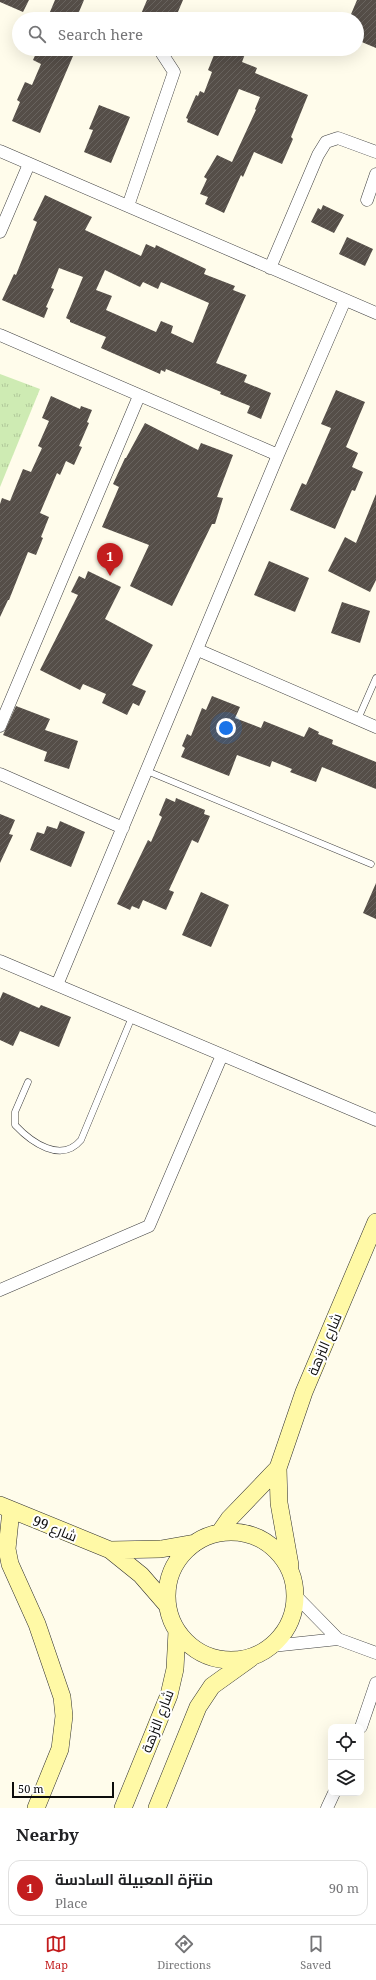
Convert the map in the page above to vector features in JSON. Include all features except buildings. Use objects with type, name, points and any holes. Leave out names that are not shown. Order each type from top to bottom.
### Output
[{"type":"main road","name":"شارع النزهة","points":[[290,1569],[286,1534],[279,1503],[278,1468],[304,1392],[376,1222]]},
{"type":"main road","name":"شارع النزهة","points":[[220,1532],[229,1519],[278,1468]]},
{"type":"main road","points":[[6,1507],[7,1549],[10,1564],[39,1631],[62,1697],[64,1716],[60,1749],[36,1808]]},
{"type":"main road","name":"شارع 99","points":[[6,1507],[110,1550],[141,1575],[168,1605]]},
{"type":"main road","points":[[157,1808],[198,1707],[212,1686],[253,1656],[272,1646],[286,1630],[295,1610],[290,1569],[279,1551],[262,1538],[242,1532],[220,1532],[195,1542],[182,1555],[172,1570],[168,1587],[168,1605],[171,1618],[177,1631],[192,1647],[211,1657],[232,1660],[253,1656]]},
{"type":"main road","name":"شارع 99","points":[[110,1550],[161,1549],[195,1542]]},
{"type":"main road","name":"شارع النزهة","points":[[123,1808],[169,1695],[175,1669],[177,1631]]},
{"type":"street","points":[[128,206],[174,72],[164,56]]},
{"type":"street","points":[[270,268],[318,155],[326,142],[338,138],[376,152]]},
{"type":"street","points":[[0,151],[376,313]]},
{"type":"street","points":[[0,232],[29,164]]},
{"type":"street","points":[[367,200],[376,174]]},
{"type":"street","points":[[57,985],[198,650],[278,455],[345,300]]},
{"type":"street","points":[[0,335],[278,455]]},
{"type":"street","points":[[0,726],[139,396]]},
{"type":"street","points":[[198,650],[376,727]]},
{"type":"street","points":[[0,774],[123,828]]},
{"type":"street","points":[[0,961],[376,1120]]},
{"type":"street","points":[[0,1290],[149,1226],[222,1055]]},
{"type":"street","points":[[294,1594],[338,1639],[376,1653]]},
{"type":"street","points":[[272,1646],[338,1639]]},
{"type":"street","points":[[362,1724],[376,1683]]},
{"type":"street","points":[[327,1808],[333,1796]]},
{"type":"lane","points":[[358,719],[376,678]]},
{"type":"lane","points":[[147,771],[370,864]]},
{"type":"lane","points":[[28,1082],[15,1112],[15,1125],[24,1135],[41,1147],[59,1150],[70,1148],[78,1144],[132,1017]]},
{"type":"green space","points":[[0,374],[40,389],[0,487]]},
{"type":"place","name":"منتزة المعبيلة السادسة","points":[[110,576]]}]
